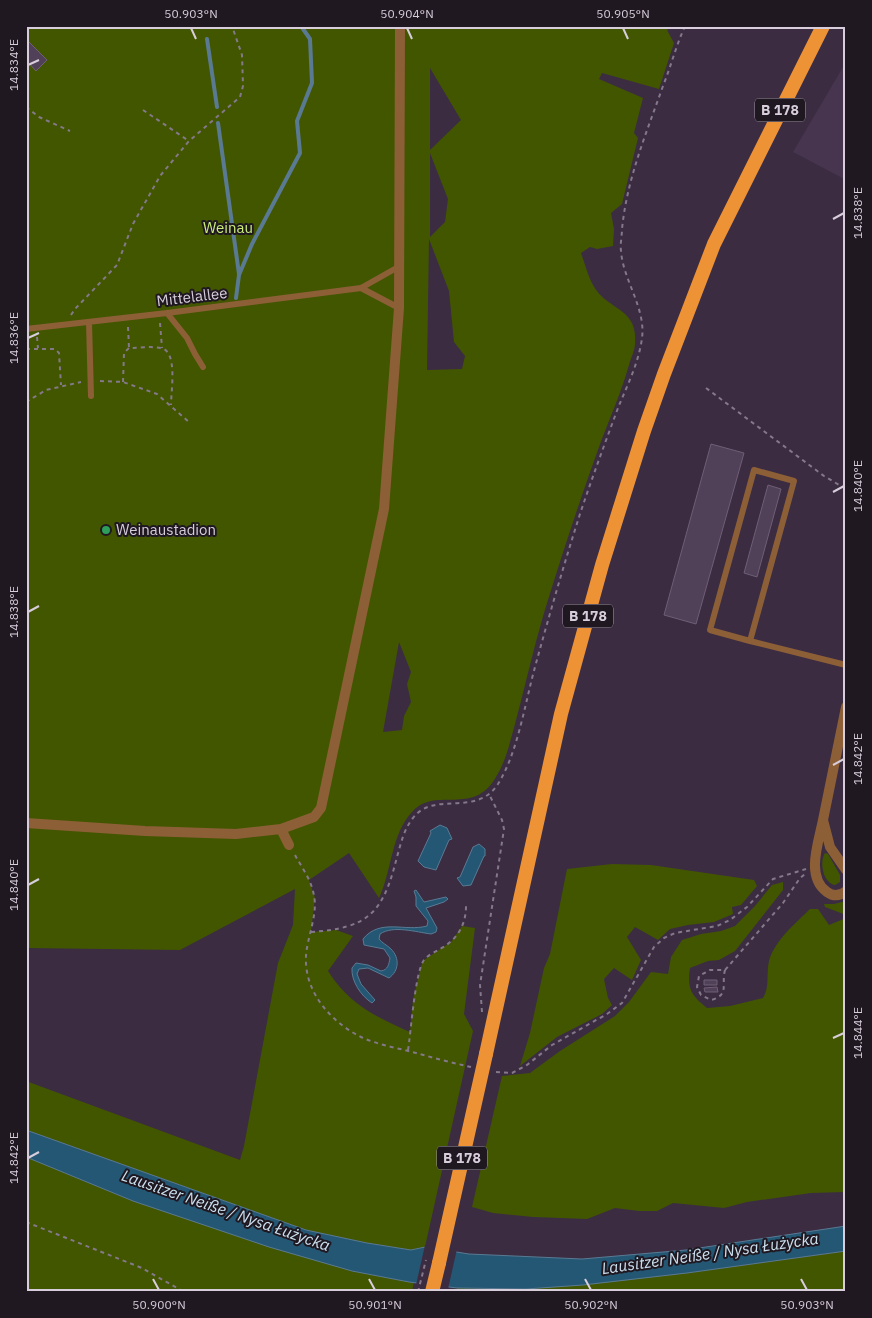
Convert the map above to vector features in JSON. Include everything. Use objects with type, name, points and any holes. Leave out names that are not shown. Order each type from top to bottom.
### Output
[{"type":"highway","name":"B 178","points":[[432,1292],[561,714],[602,565],[644,431],[714,244],[823,26]]},
{"type":"street","points":[[26,822],[145,831],[236,834],[281,829],[314,817],[321,808],[384,508],[399,308],[400,26]]},
{"type":"street","points":[[846,707],[815,867],[819,882],[828,892],[834,896],[846,891]]},
{"type":"street","points":[[823,820],[830,847],[846,870]]},
{"type":"street","points":[[281,829],[290,845]]},
{"type":"lane","name":"Mittelallee","points":[[26,329],[361,288],[400,266]]},
{"type":"lane","points":[[361,288],[399,308]]},
{"type":"lane","points":[[167,313],[187,338],[204,367]]},
{"type":"lane","points":[[89,322],[92,396]]},
{"type":"lane","points":[[750,641],[794,481],[754,470],[710,630],[750,641],[846,665]]},
{"type":"path","points":[[67,324],[74,309],[117,265],[133,224],[160,176],[189,141],[240,98],[243,86],[242,55],[232,26]]},
{"type":"path","points":[[311,932],[336,930],[354,924],[378,906],[386,895],[391,881],[403,836],[416,814],[431,806],[468,803],[489,794],[506,770],[513,752],[538,655],[581,512],[608,434],[637,360],[643,324],[620,250],[624,209],[644,135],[685,26]]},
{"type":"path","points":[[26,107],[38,117],[70,132]]},
{"type":"path","points":[[144,110],[189,141]]},
{"type":"path","points":[[159,314],[162,348]]},
{"type":"path","points":[[127,318],[129,348]]},
{"type":"path","points":[[36,328],[38,348]]},
{"type":"path","points":[[124,382],[124,353],[129,348],[162,348],[168,352],[172,360],[170,406]]},
{"type":"path","points":[[26,349],[55,349],[59,353],[61,385]]},
{"type":"path","points":[[26,402],[46,390],[61,385],[92,380],[124,382],[157,394],[190,422]]},
{"type":"path","points":[[706,388],[824,476],[846,489]]},
{"type":"path","points":[[482,1014],[480,985],[504,829],[502,820],[489,794]]},
{"type":"path","points":[[290,845],[309,880],[315,898],[306,959],[307,975],[312,991],[319,1002],[332,1017],[362,1038],[381,1045],[463,1066]]},
{"type":"path","points":[[490,1072],[512,1072],[527,1065],[552,1045],[607,1014],[622,1002],[654,947],[664,938],[675,933],[717,926],[730,920],[748,907],[772,879],[815,867]]},
{"type":"path","points":[[725,970],[710,970],[699,976],[697,987],[701,995],[711,1000],[724,993],[725,970],[795,885]]},
{"type":"path","points":[[408,1051],[417,982],[421,966],[424,960],[452,942],[466,914],[466,906]]},
{"type":"path","points":[[26,1222],[142,1268],[184,1292]]},
{"type":"shaded area","points":[[846,62],[846,180],[793,152]]},
{"type":"green space","name":"Weinau","points":[[26,26],[673,26],[667,30],[674,43],[659,89],[602,73],[599,79],[643,98],[634,133],[638,138],[622,204],[611,213],[614,229],[613,246],[597,249],[590,247],[581,253],[593,285],[606,300],[632,322],[635,331],[635,346],[577,509],[540,627],[511,738],[502,764],[496,777],[487,789],[477,796],[466,799],[433,801],[423,804],[413,811],[400,830],[379,898],[349,853],[309,880],[315,898],[311,932],[336,930],[353,936],[328,971],[345,992],[363,1008],[410,1032],[413,1000],[424,960],[451,942],[462,926],[475,928],[464,1014],[473,1031],[425,1247],[411,1250],[306,1230],[26,1130],[26,1081],[240,1160],[278,963],[293,925],[295,889],[180,950],[26,948]],"holes":[[[430,68],[461,120],[430,150]],[[430,153],[448,199],[445,222],[430,237]],[[429,239],[449,291],[454,342],[465,356],[462,369],[427,370]],[[399,642],[411,672],[407,684],[411,702],[404,716],[402,730],[383,732]]]},
{"type":"green space","points":[[825,853],[828,854],[840,875],[840,882],[835,885],[828,880],[823,872],[822,862]]},
{"type":"green space","points":[[612,864],[651,865],[754,880],[757,886],[741,905],[732,907],[733,914],[714,922],[670,929],[658,940],[635,927],[627,937],[641,960],[632,980],[614,968],[604,979],[608,998],[612,1005],[602,1014],[557,1037],[520,1066],[530,1033],[544,968],[550,954],[567,869]]},
{"type":"green space","points":[[783,882],[783,890],[735,951],[719,960],[708,961],[690,968],[689,981],[691,991],[707,1008],[730,1006],[763,998],[772,953],[786,933],[810,909],[818,909],[829,925],[846,918],[846,1192],[811,1193],[747,1202],[724,1208],[673,1203],[657,1211],[615,1208],[587,1219],[493,1213],[472,1207],[502,1076],[530,1073],[560,1051],[615,1016],[629,1002],[651,972],[668,974],[671,957],[682,940],[735,926],[772,885]]},
{"type":"green space","points":[[846,901],[846,915],[825,907],[824,904],[834,904]]},
{"type":"green space","points":[[26,1157],[133,1201],[352,1271],[414,1282],[412,1292],[26,1292]]},
{"type":"green space","points":[[846,1251],[846,1292],[456,1292],[457,1288],[526,1289],[687,1273]]},
{"type":"water","points":[[440,825],[447,828],[452,839],[449,840],[436,870],[424,867],[418,861],[431,833],[430,831]]},
{"type":"water","points":[[479,844],[485,849],[485,856],[471,885],[463,886],[457,878],[460,877],[473,847]]},
{"type":"water","points":[[416,890],[424,902],[446,897],[448,899],[426,908],[437,928],[436,932],[431,934],[391,930],[380,934],[379,939],[394,953],[397,964],[395,972],[389,978],[368,968],[359,969],[357,974],[361,984],[375,1000],[372,1003],[358,988],[353,978],[352,968],[356,963],[368,965],[381,971],[388,966],[390,958],[384,949],[364,945],[363,939],[377,929],[385,927],[427,926],[428,921],[416,906],[414,891]]},
{"type":"water","name":"Lausitzer Neiße / Nysa Łużycka","points":[[26,1130],[306,1230],[411,1250],[425,1247],[469,1254],[582,1259],[686,1250],[846,1226],[846,1251],[583,1285],[526,1289],[457,1288],[409,1282],[352,1271],[269,1247],[133,1201],[26,1157]]},
{"type":"pier","points":[[425,1245],[457,1249],[448,1289],[416,1285]]},
{"type":"building","points":[[27,40],[47,60],[36,71],[26,60]]},
{"type":"building","points":[[711,444],[744,453],[696,624],[664,615]]},
{"type":"building","points":[[768,485],[781,489],[757,577],[744,573]]},
{"type":"building","points":[[704,980],[717,980],[717,985],[704,985]]},
{"type":"building","points":[[717,987],[718,992],[705,992],[704,988]]},
{"type":"waterway","points":[[236,298],[239,275],[252,244],[300,153],[297,121],[312,83],[310,39],[301,26]]},
{"type":"waterway","points":[[207,39],[217,107]]},
{"type":"waterway","points":[[218,123],[239,274]]},
{"type":"place","name":"Weinaustadion","points":[[106,530]]}]
